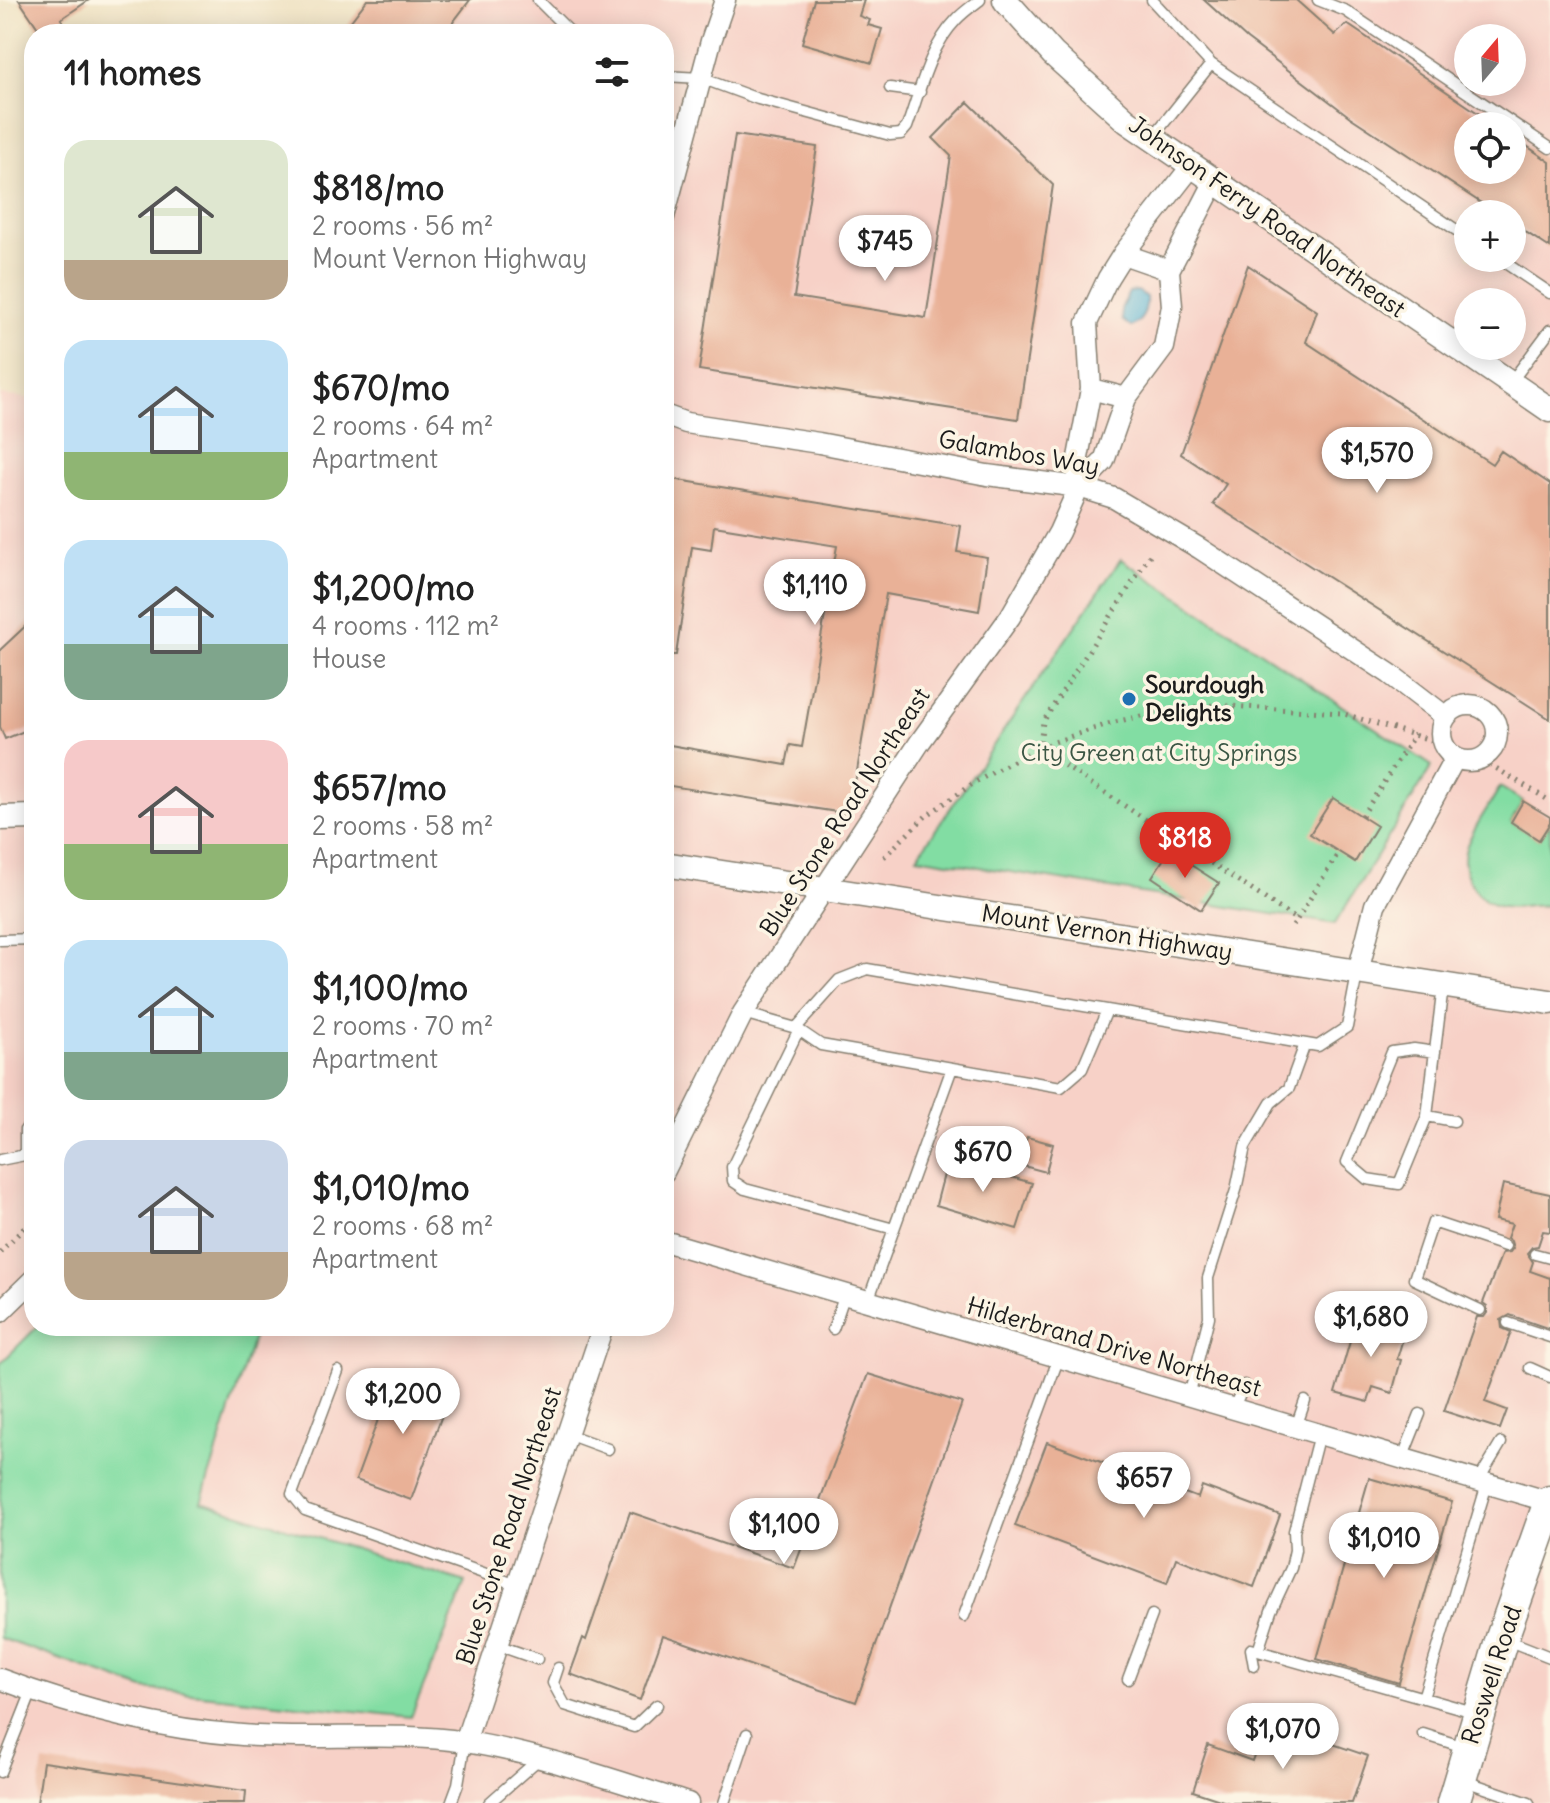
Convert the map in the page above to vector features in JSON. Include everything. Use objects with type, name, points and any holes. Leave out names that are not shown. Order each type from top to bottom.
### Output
[{"type":"main road","name":"Roswell Road","points":[[1456,1791],[1502,1638],[1550,1502]]},
{"type":"street","points":[[674,179],[725,0]]},
{"type":"street","name":"Johnson Ferry Road Northeast","points":[[1005,0],[1053,54],[1127,121],[1550,410]]},
{"type":"street","name":"Blue Stone Road Northeast","points":[[1079,487],[1077,463],[1091,389],[1087,323],[1123,254],[1191,167]]},
{"type":"street","points":[[1123,254],[1169,270],[1214,183]]},
{"type":"street","name":"Blue Stone Road Northeast","points":[[674,1152],[743,1013],[920,742],[1010,617],[1059,532],[1079,487],[1104,461],[1126,398],[1164,347],[1172,306],[1169,270]]},
{"type":"street","points":[[1091,389],[1126,398]]},
{"type":"street","name":"Galambos Way","points":[[674,419],[987,475],[1079,487],[1114,498],[1199,548],[1390,674],[1446,717]]},
{"type":"street","points":[[1461,706],[1479,707],[1493,719],[1497,737],[1489,753],[1473,761],[1449,751],[1441,734],[1446,717],[1461,706]]},
{"type":"street","points":[[1358,972],[1375,905],[1449,751]]},
{"type":"street","points":[[0,818],[24,817]]},
{"type":"street","name":"Mount Vernon Highway","points":[[674,866],[1550,1002]]},
{"type":"street","name":"Hilderbrand Drive Northeast","points":[[674,1244],[1550,1502]]},
{"type":"street","points":[[0,1312],[24,1289]]},
{"type":"street","name":"Blue Stone Road Northeast","points":[[465,1742],[600,1336]]},
{"type":"street","points":[[0,1679],[113,1714],[205,1731],[465,1742],[540,1758],[635,1795],[688,1803]]},
{"type":"lane","points":[[538,0],[562,24]]},
{"type":"lane","points":[[674,77],[701,78],[758,99],[890,135],[901,134],[907,127],[941,39],[956,19],[980,0]]},
{"type":"lane","points":[[1152,0],[1211,64],[1454,229]]},
{"type":"lane","points":[[1318,0],[1346,11],[1550,148]]},
{"type":"lane","points":[[1151,139],[1211,64]]},
{"type":"lane","points":[[890,88],[920,92]]},
{"type":"lane","points":[[1519,272],[1550,293]]},
{"type":"lane","points":[[1510,384],[1550,330]]},
{"type":"lane","points":[[0,940],[24,939]]},
{"type":"lane","points":[[894,1229],[745,1189],[733,1181],[732,1167],[798,1029],[839,980],[867,969],[1318,1046],[1347,1027],[1358,972]]},
{"type":"lane","points":[[1435,1052],[1414,1049],[1392,1052],[1347,1162],[1367,1179],[1399,1184],[1427,1116],[1435,1052],[1443,985]]},
{"type":"lane","points":[[743,1013],[798,1029],[821,1045],[1061,1087],[1082,1069],[1107,1010]]},
{"type":"lane","points":[[1189,1396],[1209,1317],[1208,1278],[1236,1190],[1245,1147],[1271,1103],[1289,1088],[1305,1044]]},
{"type":"lane","points":[[868,1301],[952,1068]]},
{"type":"lane","points":[[1427,1116],[1454,1121]]},
{"type":"lane","points":[[0,1160],[24,1158]]},
{"type":"lane","points":[[1480,1310],[1414,1279],[1433,1222],[1505,1246]]},
{"type":"lane","points":[[1535,1254],[1550,1258]]},
{"type":"lane","points":[[833,1329],[845,1294]]},
{"type":"lane","points":[[1508,1323],[1550,1337]]},
{"type":"lane","points":[[964,1616],[1059,1357]]},
{"type":"lane","points":[[1530,1368],[1550,1377]]},
{"type":"lane","points":[[338,1371],[292,1494],[305,1510],[517,1585]]},
{"type":"lane","points":[[1233,1409],[1244,1385]]},
{"type":"lane","points":[[1296,1427],[1305,1401]]},
{"type":"lane","points":[[1402,1459],[1420,1414]]},
{"type":"lane","points":[[567,1434],[608,1449]]},
{"type":"lane","points":[[1258,1651],[1271,1611],[1291,1568],[1295,1550],[1294,1531],[1319,1434]]},
{"type":"lane","points":[[1423,1698],[1483,1483],[1501,1443]]},
{"type":"lane","points":[[1128,1679],[1152,1615]]},
{"type":"lane","points":[[1502,1638],[1550,1657]]},
{"type":"lane","points":[[497,1645],[537,1659]]},
{"type":"lane","points":[[1254,1666],[1251,1649],[1479,1714]]},
{"type":"lane","points":[[558,1668],[553,1683],[565,1705],[634,1727],[657,1705]]},
{"type":"lane","points":[[0,1772],[32,1691]]},
{"type":"lane","points":[[724,1803],[747,1734]]},
{"type":"lane","points":[[1423,1734],[1468,1748]]},
{"type":"lane","points":[[453,1802],[465,1742]]},
{"type":"lane","points":[[489,1803],[540,1758]]},
{"type":"lane","points":[[1456,1791],[1529,1803]]},
{"type":"path","points":[[1039,749],[1043,722],[1150,555]]},
{"type":"path","points":[[884,857],[926,816],[974,783],[1039,749],[1111,723],[1162,711],[1214,705],[1341,713],[1415,734],[1449,751],[1482,758],[1550,801]]},
{"type":"path","points":[[1362,816],[1415,734]]},
{"type":"path","points":[[1039,749],[1297,920]]},
{"type":"path","points":[[1293,926],[1339,852]]},
{"type":"path","points":[[0,1252],[24,1228]]},
{"type":"shaded area","points":[[368,0],[1550,0],[1550,1803],[0,1803],[0,1638],[144,1689],[465,1583],[201,1502],[254,1336],[674,1336],[674,24],[353,24]]},
{"type":"shaded area","points":[[0,395],[24,398],[24,1336],[28,1336],[0,1364]]},
{"type":"green space","name":"City Green at City Springs","points":[[1121,559],[1432,766],[1335,924],[917,857]]},
{"type":"green space","points":[[1500,787],[1523,801],[1511,822],[1539,839],[1550,823],[1550,906],[1508,908],[1494,905],[1480,896],[1470,881],[1465,865],[1466,848]]},
{"type":"green space","points":[[28,1336],[254,1336],[201,1502],[466,1583],[411,1717],[144,1689],[0,1638],[0,1364]]},
{"type":"water","points":[[1138,291],[1146,297],[1146,306],[1141,318],[1131,327],[1122,320],[1121,309],[1129,292]]},
{"type":"building","points":[[19,0],[89,0],[61,19],[64,24],[35,24]]},
{"type":"building","points":[[367,0],[470,0],[452,24],[349,24]]},
{"type":"building","points":[[814,0],[864,0],[859,16],[870,20],[868,25],[882,29],[872,63],[802,43]]},
{"type":"building","points":[[1204,0],[1296,0],[1335,35],[1347,24],[1476,112],[1454,112],[1454,184],[1526,184],[1526,146],[1550,162],[1550,248],[1526,232],[1526,200],[1477,200],[1350,117],[1247,39]]},
{"type":"building","points":[[968,102],[1053,185],[1018,419],[699,370],[735,135],[817,147],[794,297],[926,318],[951,156],[933,138]]},
{"type":"building","points":[[1248,265],[1317,311],[1306,342],[1492,464],[1501,451],[1550,484],[1550,719],[1213,504],[1226,484],[1181,454]]},
{"type":"building","points":[[674,479],[961,526],[957,552],[987,557],[979,611],[886,594],[850,814],[674,787],[674,746],[786,765],[790,745],[802,747],[837,546],[714,526],[711,550],[692,547],[676,655]]},
{"type":"building","points":[[24,627],[24,731],[5,739],[0,727],[0,650]]},
{"type":"building","points":[[1333,798],[1377,826],[1355,862],[1310,834]]},
{"type":"building","points":[[1523,801],[1550,817],[1550,823],[1539,840],[1511,822]]},
{"type":"building","points":[[1169,851],[1219,883],[1201,910],[1152,877]]},
{"type":"building","points":[[1027,1137],[1053,1144],[1046,1172],[1020,1165]]},
{"type":"building","points":[[948,1159],[1032,1183],[1017,1229],[936,1205]]},
{"type":"building","points":[[1503,1184],[1550,1194],[1550,1232],[1543,1231],[1538,1246],[1527,1253],[1533,1262],[1530,1271],[1550,1278],[1550,1329],[1510,1315],[1501,1320],[1502,1328],[1511,1332],[1485,1402],[1507,1410],[1500,1429],[1444,1411],[1477,1317],[1484,1317],[1487,1313],[1487,1306],[1483,1303],[1502,1253],[1510,1252],[1513,1248],[1507,1238],[1512,1224],[1495,1220]]},
{"type":"building","points":[[1358,1314],[1406,1328],[1392,1393],[1373,1387],[1368,1402],[1335,1393]]},
{"type":"building","points":[[395,1373],[450,1393],[411,1500],[356,1480]]},
{"type":"building","points":[[868,1374],[962,1403],[856,1702],[663,1635],[640,1700],[570,1674],[583,1638],[586,1640],[630,1512],[794,1568]]},
{"type":"building","points":[[1047,1442],[1198,1498],[1202,1486],[1280,1515],[1254,1587],[1176,1558],[1167,1583],[1015,1526]]},
{"type":"building","points":[[1369,1478],[1452,1502],[1399,1683],[1317,1659]]},
{"type":"building","points":[[1266,1721],[1368,1756],[1352,1803],[1229,1803],[1193,1791],[1208,1745],[1252,1761]]},
{"type":"building","points":[[43,1762],[246,1791],[245,1803],[37,1803]]},
{"type":"place","name":"Sourdough Delights","points":[[1129,699]]}]
